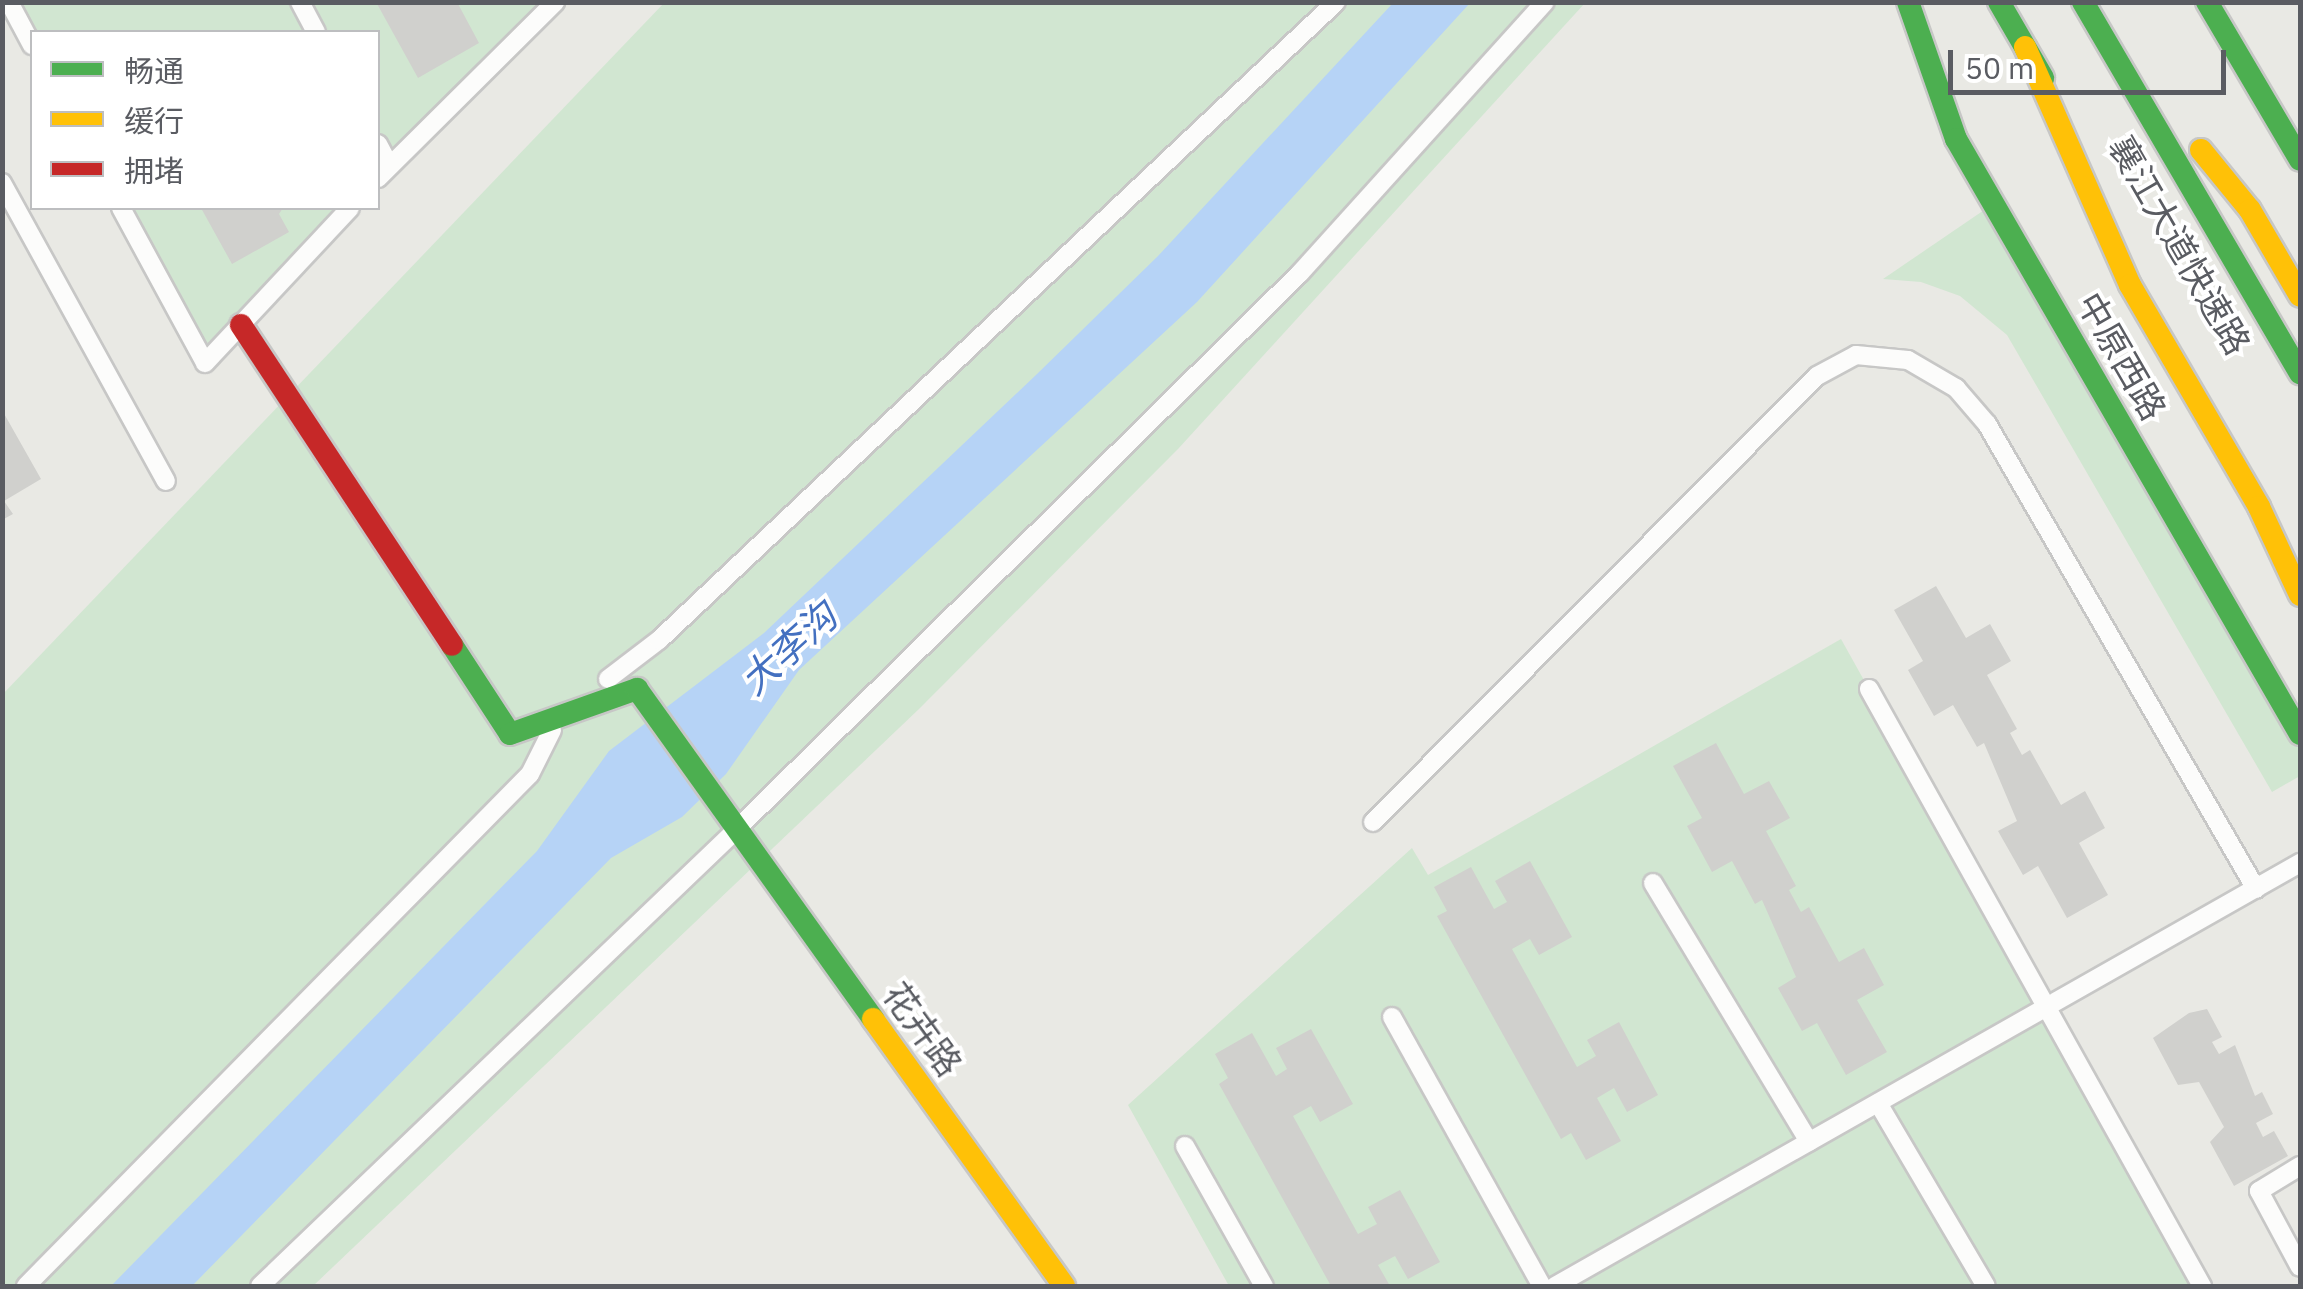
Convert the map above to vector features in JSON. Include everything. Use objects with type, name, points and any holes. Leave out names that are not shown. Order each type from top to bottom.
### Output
[{"type":"main road","name":"中原西路","points":[[1908,2],[1956,139],[2300,734]]},
{"type":"main road","name":"襄江大道快速路","points":[[1999,2],[2142,248]]},
{"type":"main road","points":[[2207,2],[2300,160]]},
{"type":"main road","points":[[2087,9],[2250,210],[2300,296]]},
{"type":"main road","name":"襄江大道快速路","points":[[2087,9],[2300,373]]},
{"type":"main road","points":[[2025,47],[2130,285],[2258,507],[2300,595]]},
{"type":"main road","points":[[240,325],[510,734],[559,717]]},
{"type":"main road","name":"花卉路","points":[[559,717],[637,689],[1064,1286]]},
{"type":"lane","points":[[10,2],[30,41]]},
{"type":"lane","points":[[300,2],[315,30]]},
{"type":"lane","points":[[383,171],[534,11],[555,2]]},
{"type":"lane","points":[[26,1286],[530,774],[559,717],[659,640],[1336,2]]},
{"type":"lane","points":[[260,1286],[731,821],[1300,273],[1545,2]]},
{"type":"lane","points":[[2,183],[166,480]]},
{"type":"lane","points":[[121,210],[205,363],[348,210]]},
{"type":"lane","points":[[1373,822],[1817,376],[1856,355],[1908,360],[1956,388],[1987,424],[2256,889]]},
{"type":"lane","points":[[1869,689],[2202,1286]]},
{"type":"lane","points":[[1555,1286],[2300,863]]},
{"type":"lane","points":[[1652,882],[1808,1142]]},
{"type":"lane","points":[[1392,1017],[1542,1286]]},
{"type":"lane","points":[[1878,1103],[1986,1286]]},
{"type":"lane","points":[[1186,1146],[1264,1286]]},
{"type":"lane","points":[[2300,1166],[2260,1192],[2300,1267]]},
{"type":"green space","points":[[9,3],[555,3],[380,176],[380,30],[30,30]]},
{"type":"green space","points":[[664,3],[1585,3],[1178,449],[919,709],[313,1286],[3,1286],[2,695]]},
{"type":"green space","points":[[1993,204],[2300,734],[2300,776],[2272,792],[2007,335],[1960,296],[1921,282],[1883,279]]},
{"type":"green space","points":[[122,210],[348,210],[205,363]]},
{"type":"green space","points":[[1841,639],[2202,1286],[1229,1286],[1128,1105],[1412,848],[1428,875]]},
{"type":"water","name":"大李沟","points":[[1393,3],[1470,3],[1197,302],[799,670],[726,774],[682,817],[611,858],[192,1286],[111,1286],[537,851],[609,751],[764,633],[1037,374],[1158,256]]},
{"type":"building","points":[[376,2],[457,2],[479,43],[418,78]]},
{"type":"building","points":[[202,210],[282,210],[279,214],[289,232],[232,264]]},
{"type":"building","points":[[2,410],[41,479],[4,501],[13,514],[2,520]]},
{"type":"building","points":[[1936,586],[1966,638],[1990,624],[2011,661],[1987,675],[2017,729],[2010,733],[2022,755],[2030,750],[2061,805],[2085,791],[2105,828],[2079,843],[2108,895],[2067,918],[2038,866],[2023,875],[1998,831],[2017,821],[1984,743],[1977,747],[1953,705],[1934,716],[1908,670],[1923,661],[1894,610]]},
{"type":"building","points":[[1716,743],[1744,794],[1769,781],[1790,818],[1766,831],[1796,886],[1789,890],[1801,912],[1809,907],[1839,962],[1864,948],[1884,985],[1857,1000],[1887,1052],[1846,1075],[1817,1023],[1802,1031],[1778,988],[1796,977],[1762,900],[1755,904],[1732,861],[1712,872],[1687,826],[1702,818],[1673,766]]},
{"type":"building","points":[[1530,861],[1572,937],[1539,955],[1530,939],[1512,949],[1577,1067],[1596,1056],[1587,1040],[1619,1022],[1658,1095],[1627,1112],[1614,1088],[1597,1098],[1621,1141],[1586,1160],[1571,1133],[1561,1139],[1437,916],[1447,911],[1434,887],[1471,867],[1494,909],[1507,902],[1495,881]]},
{"type":"building","points":[[2207,1009],[2222,1037],[2212,1042],[2219,1054],[2235,1045],[2255,1096],[2262,1092],[2273,1114],[2256,1123],[2263,1137],[2274,1131],[2288,1156],[2234,1186],[2210,1142],[2224,1127],[2199,1082],[2178,1085],[2153,1038],[2189,1013]]},
{"type":"building","points":[[1311,1029],[1353,1104],[1320,1122],[1311,1106],[1293,1116],[1358,1234],[1377,1224],[1368,1207],[1400,1190],[1440,1262],[1408,1279],[1395,1256],[1378,1265],[1390,1286],[1331,1286],[1219,1084],[1228,1078],[1215,1054],[1252,1033],[1276,1076],[1287,1069],[1276,1048]]},
{"type":"traffic: fast","points":[[1908,2],[1956,139],[2300,734]]},
{"type":"traffic: fast","points":[[1999,2],[2043,78]]},
{"type":"traffic: fast","points":[[2083,2],[2300,373]]},
{"type":"traffic: fast","points":[[2207,2],[2300,160]]},
{"type":"traffic: fast","points":[[452,645],[510,734],[637,689],[873,1019]]},
{"type":"traffic: slow","points":[[2025,47],[2130,285],[2259,507],[2300,595]]},
{"type":"traffic: slow","points":[[2201,150],[2250,210],[2300,296]]},
{"type":"traffic: slow","points":[[873,1019],[1064,1286]]},
{"type":"traffic: jam","points":[[241,325],[452,645]]}]
